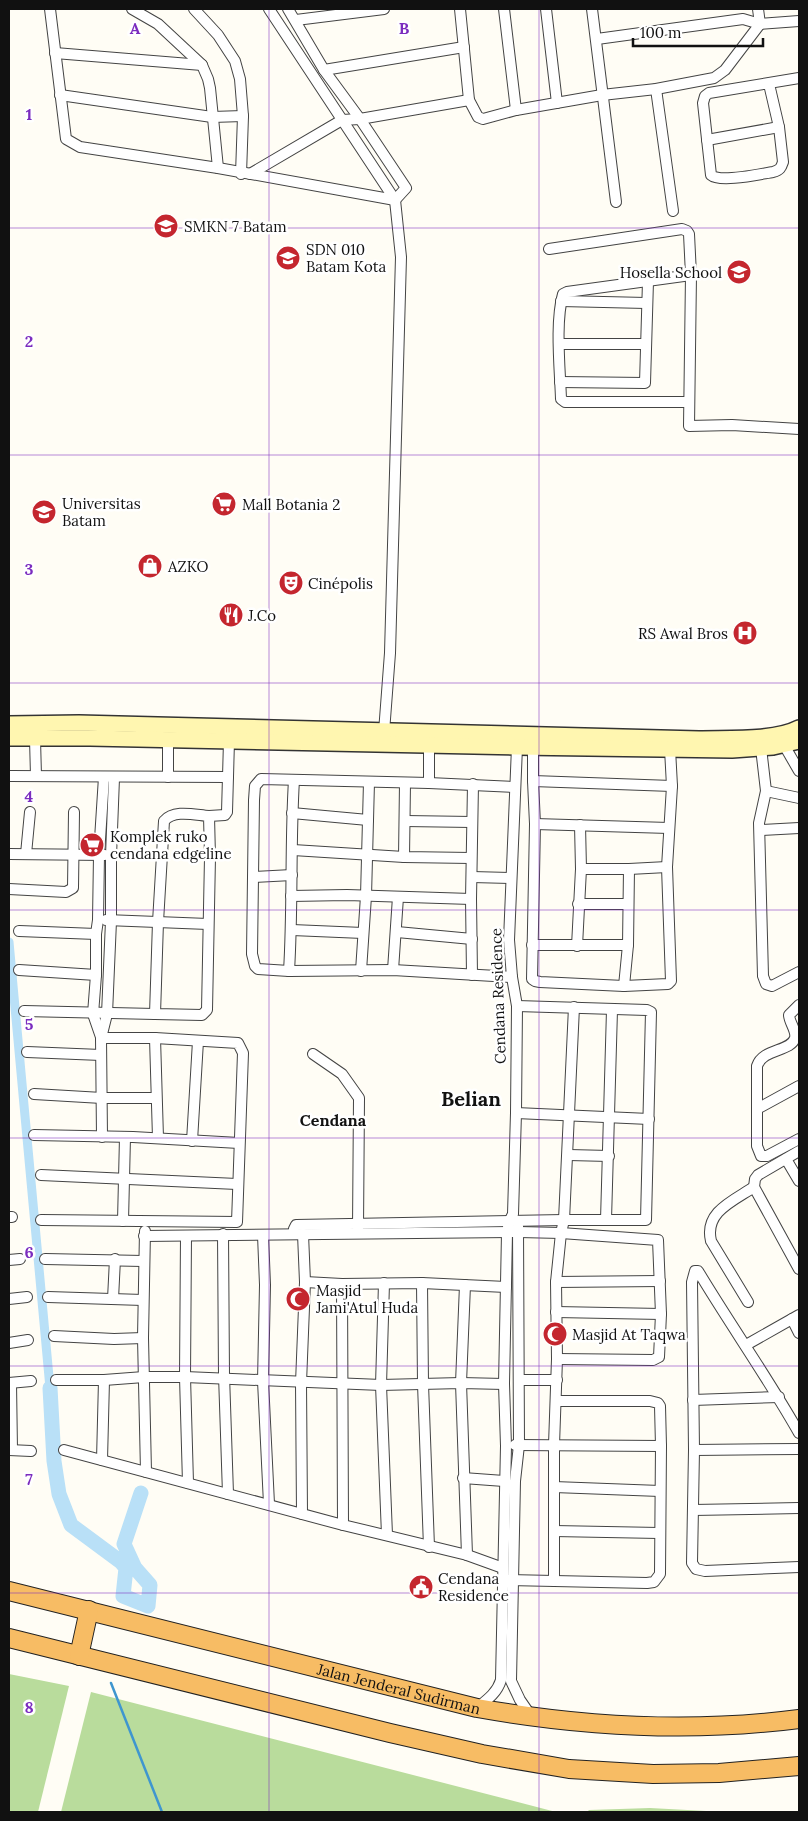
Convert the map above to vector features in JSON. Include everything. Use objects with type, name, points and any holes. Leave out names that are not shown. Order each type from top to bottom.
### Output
[{"type":"highway","name":"Jalan Jenderal Sudirman","points":[[9,1591],[477,1708],[532,1718],[651,1727],[716,1726],[798,1718]]},
{"type":"highway","points":[[79,1656],[89,1610]]},
{"type":"highway","points":[[9,1638],[399,1736],[482,1754],[569,1769],[653,1774],[719,1773],[799,1766]]},
{"type":"main road","points":[[9,724],[79,723],[384,732],[570,741],[670,749],[762,748],[792,743]]},
{"type":"main road","points":[[9,738],[229,740],[533,747],[570,741],[747,738],[772,735],[799,728]]},
{"type":"street","points":[[50,9],[66,139],[80,147],[218,168],[395,200]]},
{"type":"street","points":[[132,9],[158,24],[202,66],[208,78],[218,168]]},
{"type":"street","points":[[194,9],[218,35],[234,61],[240,79],[246,174]]},
{"type":"street","points":[[269,9],[395,200],[401,257],[390,653],[384,732]]},
{"type":"street","points":[[288,9],[324,70],[360,119],[406,188],[395,200]]},
{"type":"street","points":[[296,20],[384,9]]},
{"type":"street","points":[[460,9],[468,100],[479,118],[602,95],[656,90],[697,82],[720,74],[760,24],[758,9]]},
{"type":"street","points":[[504,9],[516,110]]},
{"type":"street","points":[[546,9],[557,103]]},
{"type":"street","points":[[592,9],[616,202]]},
{"type":"street","points":[[597,39],[743,20],[760,24],[799,21]]},
{"type":"street","points":[[324,70],[464,47]]},
{"type":"street","points":[[55,52],[202,66]]},
{"type":"street","points":[[769,84],[783,162],[779,170],[722,179],[713,178],[711,176],[703,103],[705,96],[709,93],[799,78]]},
{"type":"street","points":[[656,90],[673,211]]},
{"type":"street","points":[[60,94],[212,117],[243,116]]},
{"type":"street","points":[[246,174],[342,120],[360,119],[468,100]]},
{"type":"street","points":[[708,140],[778,127]]},
{"type":"street","points":[[549,249],[682,229],[687,230],[691,275],[689,426],[799,429]]},
{"type":"street","points":[[689,402],[565,402],[561,399],[559,344],[563,294],[691,275]]},
{"type":"street","points":[[560,382],[645,383],[648,281]]},
{"type":"street","points":[[561,301],[646,303]]},
{"type":"street","points":[[559,344],[646,344]]},
{"type":"street","points":[[35,739],[36,776]]},
{"type":"street","points":[[168,739],[168,777]]},
{"type":"street","points":[[155,1014],[164,821],[170,815],[209,816],[225,815],[228,812],[229,740]]},
{"type":"street","points":[[792,743],[799,771]]},
{"type":"street","points":[[429,744],[429,783]]},
{"type":"street","name":"Cendana Residence","points":[[507,1580],[503,1568],[506,1446],[504,1384],[507,1233],[515,1222],[517,1006],[509,940],[517,747]]},
{"type":"street","points":[[533,747],[532,782],[535,824],[532,977],[534,982],[624,986],[668,984],[672,982],[666,867],[672,786],[670,749]]},
{"type":"street","points":[[762,748],[766,790],[760,812],[763,976],[766,984],[770,986],[799,972]]},
{"type":"street","points":[[9,776],[228,777]]},
{"type":"street","points":[[101,1038],[93,1014],[96,975],[99,854],[109,777]]},
{"type":"street","points":[[102,1137],[101,1038],[107,1014],[111,920],[109,777]]},
{"type":"street","points":[[512,977],[393,970],[289,971],[258,969],[254,966],[252,954],[254,800],[255,786],[261,779],[473,784],[515,787]]},
{"type":"street","points":[[289,971],[292,930],[290,896],[294,780]]},
{"type":"street","points":[[362,971],[369,782]]},
{"type":"street","points":[[532,782],[672,786]]},
{"type":"street","points":[[404,857],[405,783]]},
{"type":"street","points":[[472,975],[471,858],[473,784]]},
{"type":"street","points":[[766,790],[799,798]]},
{"type":"street","points":[[26,854],[30,812]]},
{"type":"street","points":[[9,889],[66,892],[73,888],[74,812]]},
{"type":"street","points":[[292,813],[368,820]]},
{"type":"street","points":[[24,1011],[194,1016],[202,1015],[206,1012],[208,1003],[209,816]]},
{"type":"street","points":[[405,821],[472,822]]},
{"type":"street","points":[[535,824],[669,828]]},
{"type":"street","points":[[577,946],[581,869],[580,825]]},
{"type":"street","points":[[760,830],[799,828]]},
{"type":"street","points":[[293,850],[404,857],[471,858]]},
{"type":"street","points":[[9,854],[99,854],[111,856]]},
{"type":"street","points":[[581,869],[630,870],[666,867]]},
{"type":"street","points":[[624,986],[628,945],[630,870]]},
{"type":"street","points":[[254,877],[292,875]]},
{"type":"street","points":[[472,877],[511,878]]},
{"type":"street","points":[[290,896],[471,899]]},
{"type":"street","points":[[393,970],[398,897]]},
{"type":"street","points":[[578,904],[628,904]]},
{"type":"street","points":[[98,920],[208,924]]},
{"type":"street","points":[[292,930],[363,933]]},
{"type":"street","points":[[19,931],[96,934]]},
{"type":"street","points":[[397,932],[472,939]]},
{"type":"street","points":[[532,945],[628,945]]},
{"type":"street","points":[[19,970],[96,975]]},
{"type":"street","points":[[799,1005],[789,1015],[795,1037],[794,1040],[790,1044],[763,1056],[757,1066],[757,1146],[761,1156],[767,1156],[799,1139]]},
{"type":"street","points":[[144,1236],[298,1234],[358,1229],[564,1220],[646,1220],[652,1014],[647,1010],[517,1006]]},
{"type":"street","points":[[554,1581],[554,1445],[557,1359],[556,1282],[564,1220],[569,1155],[574,1007]]},
{"type":"street","points":[[606,1220],[612,1010]]},
{"type":"street","points":[[41,1220],[237,1222],[242,1050],[238,1043],[155,1038],[101,1038]]},
{"type":"street","points":[[155,1038],[158,1138]]},
{"type":"street","points":[[192,1141],[198,1041]]},
{"type":"street","points":[[27,1052],[101,1055]]},
{"type":"street","points":[[313,1054],[342,1074],[360,1098],[358,1229]]},
{"type":"street","points":[[757,1109],[799,1086]]},
{"type":"street","points":[[34,1094],[102,1098],[156,1098]]},
{"type":"street","points":[[516,1113],[649,1119]]},
{"type":"street","points":[[34,1135],[240,1142]]},
{"type":"street","points":[[123,1221],[124,1137]]},
{"type":"street","points":[[799,1151],[758,1175],[755,1179],[754,1187],[799,1269]]},
{"type":"street","points":[[569,1155],[609,1156]]},
{"type":"street","points":[[786,1159],[799,1180]]},
{"type":"street","points":[[42,1175],[237,1184]]},
{"type":"street","points":[[748,1302],[711,1241],[709,1231],[713,1217],[723,1207],[754,1187]]},
{"type":"street","points":[[146,1221],[143,1261],[146,1472]]},
{"type":"street","points":[[515,1222],[561,1233],[658,1240],[661,1314],[660,1356],[658,1359],[557,1359]]},
{"type":"street","points":[[515,1222],[519,1445],[507,1580],[506,1680],[532,1718]]},
{"type":"street","points":[[358,1229],[507,1233]]},
{"type":"street","points":[[223,1234],[224,1379],[228,1494]]},
{"type":"street","points":[[263,1234],[265,1285],[263,1381],[269,1504]]},
{"type":"street","points":[[298,1234],[305,1282],[301,1383],[302,1514]]},
{"type":"street","points":[[186,1236],[185,1377],[188,1483]]},
{"type":"street","points":[[9,1260],[20,1259]]},
{"type":"street","points":[[45,1259],[143,1261]]},
{"type":"street","points":[[113,1298],[115,1259]]},
{"type":"street","points":[[799,1433],[746,1345],[698,1272],[695,1271],[692,1282],[694,1450],[692,1563],[696,1568],[705,1570],[799,1567]]},
{"type":"street","points":[[556,1282],[660,1281]]},
{"type":"street","points":[[305,1282],[342,1284],[422,1283],[506,1287]]},
{"type":"street","points":[[384,1283],[381,1385],[386,1535]]},
{"type":"street","points":[[422,1283],[423,1384],[429,1546]]},
{"type":"street","points":[[342,1284],[342,1525]]},
{"type":"street","points":[[465,1285],[461,1383],[467,1555]]},
{"type":"street","points":[[9,1299],[27,1297]]},
{"type":"street","points":[[48,1297],[143,1300]]},
{"type":"street","points":[[556,1312],[661,1314]]},
{"type":"street","points":[[746,1345],[796,1318],[799,1333]]},
{"type":"street","points":[[54,1336],[114,1340],[143,1338]]},
{"type":"street","points":[[9,1343],[28,1340]]},
{"type":"street","points":[[56,1380],[185,1377],[381,1385],[504,1384]]},
{"type":"street","points":[[102,1460],[104,1380]]},
{"type":"street","points":[[519,1380],[556,1380]]},
{"type":"street","points":[[31,1381],[10,1383],[11,1450],[31,1451]]},
{"type":"street","points":[[693,1400],[779,1397]]},
{"type":"street","points":[[507,1580],[646,1583],[654,1582],[660,1574],[661,1409],[658,1404],[654,1402],[556,1401]]},
{"type":"street","points":[[506,1446],[661,1446]]},
{"type":"street","points":[[694,1450],[799,1449]]},
{"type":"street","points":[[64,1450],[342,1525],[467,1555],[503,1568]]},
{"type":"street","points":[[463,1478],[504,1481]]},
{"type":"street","points":[[554,1487],[660,1491]]},
{"type":"street","points":[[693,1510],[799,1508]]},
{"type":"street","points":[[554,1531],[659,1533]]},
{"type":"street","points":[[477,1708],[492,1696],[506,1680]]},
{"type":"green space","points":[[9,1674],[69,1686],[38,1812],[9,1812]]},
{"type":"green space","points":[[91,1692],[510,1800],[556,1812],[61,1812]]},
{"type":"green space","points":[[650,1808],[725,1812],[587,1812],[589,1810]]},
{"type":"waterway","points":[[9,942],[50,1388]]},
{"type":"waterway","points":[[50,1388],[54,1461],[59,1494],[71,1525],[121,1562],[126,1568],[123,1596],[148,1606],[150,1585],[135,1568],[124,1544],[141,1493]]},
{"type":"waterway","points":[[111,1683],[162,1812]]},
{"type":"place","name":"SMKN 7 Batam","points":[[166,226]]},
{"type":"place","name":"SDN 010 Batam Kota","points":[[288,258]]},
{"type":"place","name":"Hosella School","points":[[739,272]]},
{"type":"place","name":"Mall Botania 2","points":[[224,504]]},
{"type":"place","name":"Universitas Batam","points":[[44,512]]},
{"type":"place","name":"AZKO","points":[[150,566]]},
{"type":"place","name":"Cinépolis","points":[[291,583]]},
{"type":"place","name":"J.Co","points":[[231,615]]},
{"type":"place","name":"RS Awal Bros","points":[[745,633]]},
{"type":"place","name":"Komplek ruko cendana edgeline","points":[[92,845]]},
{"type":"place","name":"Masjid Jami'Atul Huda","points":[[298,1299]]},
{"type":"place","name":"Masjid At Taqwa","points":[[555,1334]]},
{"type":"place","name":"Cendana Residence","points":[[421,1587]]},
{"type":"district","name":"Belian","points":[[471,1098]]},
{"type":"district","name":"Cendana","points":[[333,1120]]}]
